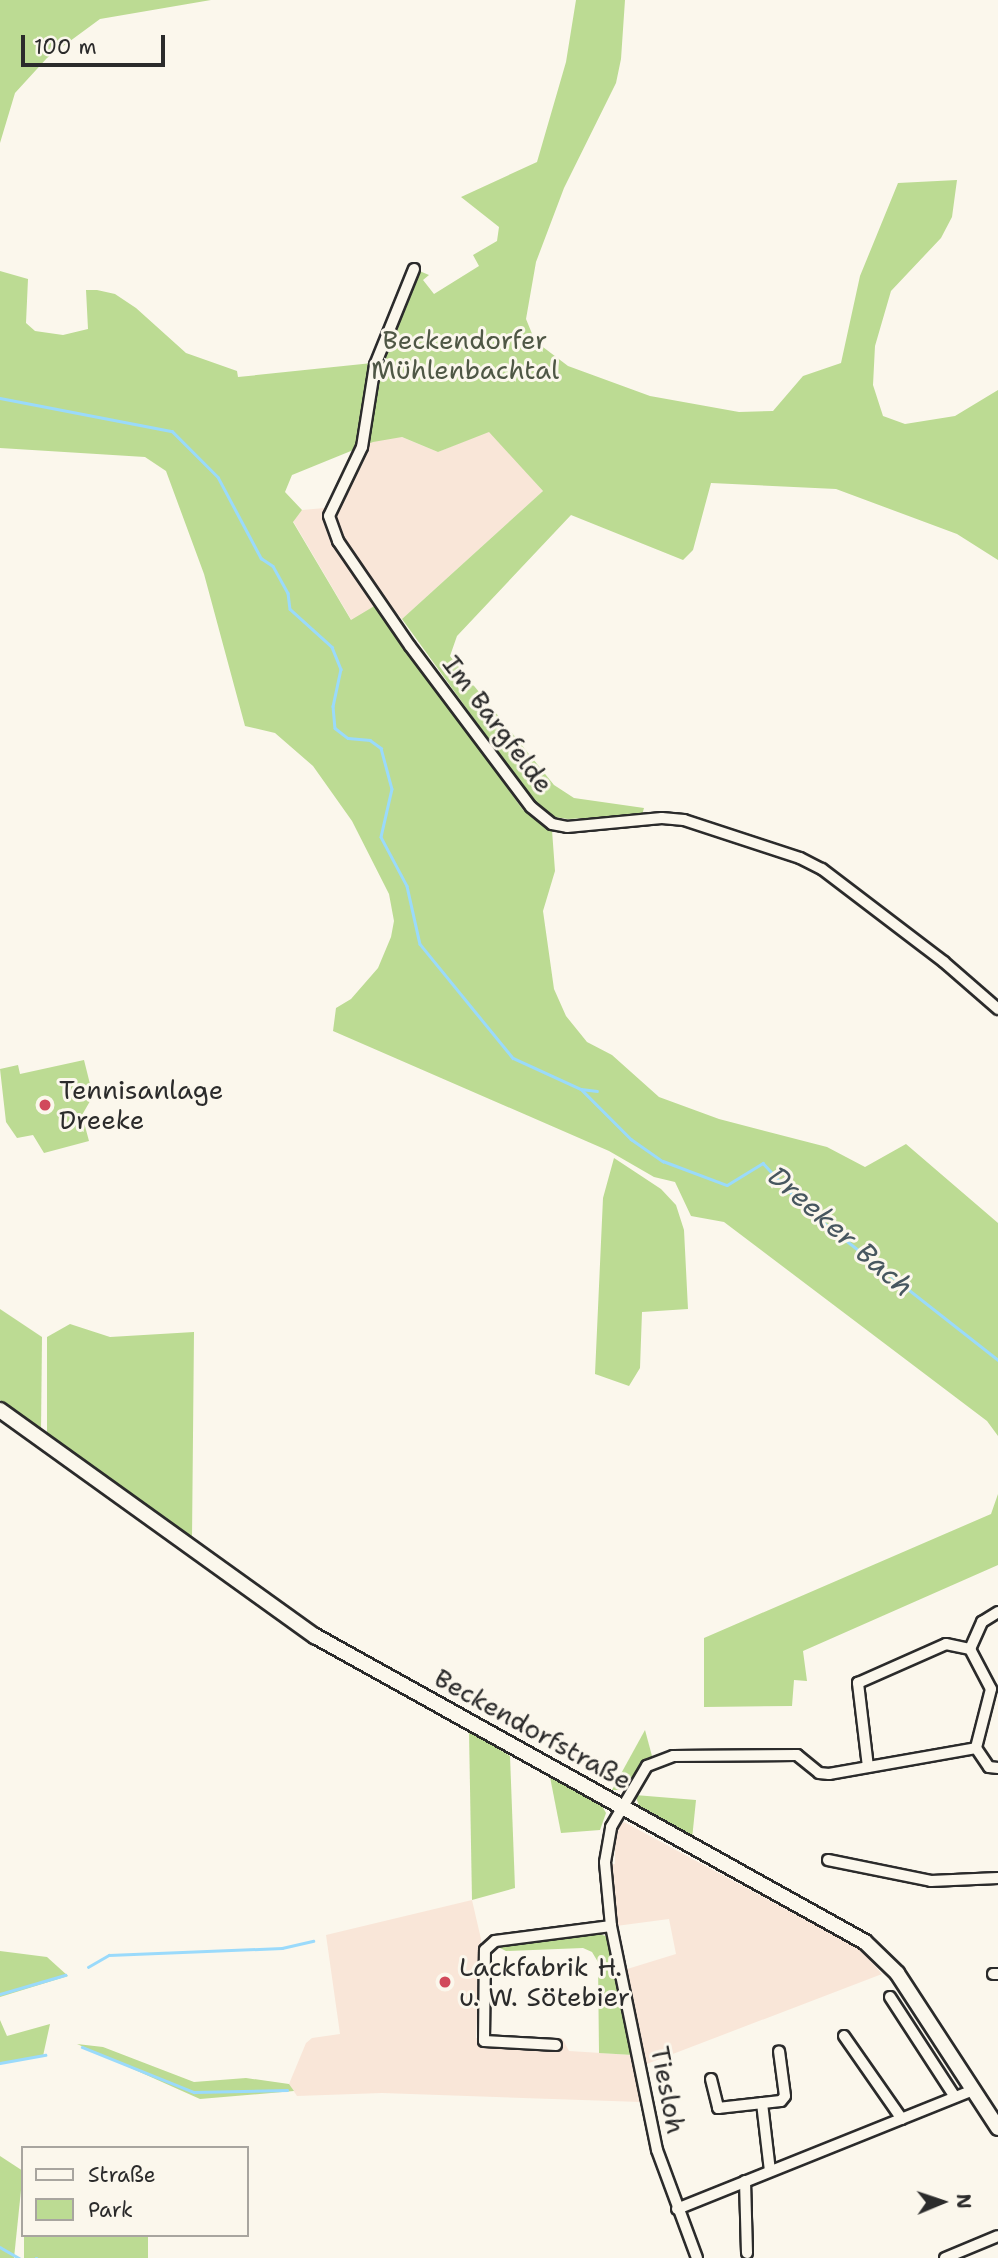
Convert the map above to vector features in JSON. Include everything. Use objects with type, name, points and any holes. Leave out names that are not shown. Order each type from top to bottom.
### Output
[{"type":"street","name":"Im Bargfelde","points":[[414,269],[377,358],[362,447],[329,516],[338,541],[410,646],[531,807],[552,824],[568,827],[662,818],[684,820],[800,858],[822,869],[922,945],[998,1009]]},
{"type":"street","name":"Beckendorfstraße","points":[[0,1410],[315,1636],[865,1942],[897,1973],[998,2128]]},
{"type":"street","points":[[998,1612],[982,1622],[970,1648],[992,1698],[976,1748],[981,1759],[998,1768]]},
{"type":"street","points":[[868,1767],[858,1683],[939,1646],[970,1648]]},
{"type":"street","name":"Tiesloh","points":[[697,2258],[677,2209],[651,2125],[611,1926],[606,1852],[611,1827],[622,1806],[647,1766],[673,1756],[797,1755],[819,1773],[829,1774],[976,1748]]},
{"type":"street","points":[[828,1860],[931,1881],[998,1878]]},
{"type":"street","points":[[556,2045],[484,2041],[485,1950],[495,1941],[611,1926]]},
{"type":"street","points":[[890,1997],[955,2097]]},
{"type":"street","points":[[844,2036],[902,2119]]},
{"type":"street","points":[[711,2079],[718,2108],[762,2103],[785,2096],[779,2051]]},
{"type":"street","points":[[677,2209],[973,2090]]},
{"type":"street","points":[[762,2103],[770,2171]]},
{"type":"street","points":[[745,2181],[747,2253]]},
{"type":"street","points":[[945,2258],[998,2236]]},
{"type":"shaded area","points":[[489,431],[543,491],[402,619],[385,599],[352,621],[293,521],[302,510],[336,507],[371,434],[397,435],[438,452]]},
{"type":"shaded area","points":[[624,1822],[861,1950],[882,1974],[644,2065],[624,1970],[676,1954],[669,1919],[616,1926],[609,1864],[615,1864],[615,1829]]},
{"type":"shaded area","points":[[472,1900],[481,1939],[476,2038],[562,2038],[569,2051],[633,2055],[641,2102],[382,2093],[297,2096],[289,2084],[306,2043],[312,2038],[340,2034],[326,1935]]},
{"type":"green space","points":[[0,0],[211,0],[100,19],[47,58],[15,93],[0,143]]},
{"type":"green space","name":"Beckendorfer Mühlenbachtal","points":[[576,0],[625,0],[621,59],[616,83],[564,188],[536,262],[526,319],[535,341],[568,366],[650,396],[739,412],[773,411],[803,376],[841,363],[860,276],[898,183],[957,180],[952,217],[941,238],[891,291],[875,346],[873,385],[883,416],[905,424],[955,416],[998,390],[998,560],[957,534],[836,489],[711,483],[693,550],[683,560],[571,515],[457,636],[450,656],[554,785],[574,798],[644,808],[642,815],[568,819],[554,817],[535,803],[402,619],[543,491],[489,432],[438,452],[402,437],[373,442],[292,475],[285,492],[302,510],[293,522],[351,620],[376,605],[523,810],[552,830],[555,871],[543,911],[554,989],[566,1016],[587,1042],[612,1055],[659,1097],[719,1119],[827,1147],[865,1167],[906,1144],[998,1223],[998,1436],[987,1421],[724,1222],[691,1216],[675,1182],[654,1177],[609,1151],[333,1031],[336,1008],[351,999],[378,968],[391,937],[394,921],[389,894],[352,821],[313,766],[275,733],[245,726],[204,574],[166,471],[145,457],[0,448],[0,271],[28,279],[26,323],[35,331],[63,335],[88,329],[86,290],[97,290],[115,294],[136,308],[186,353],[237,371],[238,377],[382,362],[417,270],[429,275],[423,280],[434,294],[479,266],[473,255],[497,241],[499,227],[461,197],[537,162],[566,62]]},
{"type":"green space","name":"Tennisanlage Dreeke","points":[[84,1060],[93,1096],[82,1115],[89,1141],[44,1153],[33,1135],[17,1138],[6,1122],[0,1069],[18,1065],[20,1074]]},
{"type":"green space","points":[[614,1158],[661,1189],[676,1205],[684,1230],[688,1309],[642,1312],[640,1368],[629,1386],[595,1374],[603,1198]]},
{"type":"green space","points":[[0,1309],[42,1337],[41,1431],[0,1400]]},
{"type":"green space","points":[[70,1324],[110,1337],[194,1332],[192,1539],[47,1435],[47,1337]]},
{"type":"green space","points":[[998,1494],[998,1565],[803,1651],[807,1681],[794,1680],[792,1706],[704,1707],[704,1638],[991,1514]]},
{"type":"green space","points":[[645,1730],[652,1756],[623,1790],[612,1790]]},
{"type":"green space","points":[[469,1731],[510,1756],[515,1888],[472,1900]]},
{"type":"green space","points":[[550,1777],[602,1806],[606,1813],[600,1830],[561,1833]]},
{"type":"green space","points":[[635,1795],[696,1800],[692,1839],[640,1808]]},
{"type":"green space","points":[[600,1934],[608,1937],[633,2055],[599,2053],[598,1962],[592,1952],[583,1948],[506,1951],[496,1946]]},
{"type":"green space","points":[[0,1951],[47,1957],[68,1976],[0,1997]]},
{"type":"green space","points":[[0,2020],[7,2036],[50,2024],[43,2056],[0,2063]]},
{"type":"green space","points":[[77,2044],[103,2047],[194,2082],[246,2078],[289,2084],[294,2091],[200,2099]]},
{"type":"green space","points":[[0,2156],[21,2170],[21,2190],[14,2258],[0,2258]]},
{"type":"green space","points":[[24,2237],[148,2237],[148,2258],[24,2258]]},
{"type":"waterway","name":"Dreeker Bach","points":[[0,398],[172,431],[218,477],[261,558],[273,566],[288,593],[290,609],[332,647],[341,669],[333,706],[335,728],[348,738],[370,740],[381,748],[392,789],[381,837],[407,886],[420,944],[513,1058],[581,1089],[631,1139],[663,1161],[727,1185],[763,1163],[805,1208],[998,1360]]},
{"type":"waterway","points":[[581,1089],[597,1091]]},
{"type":"waterway","points":[[88,1967],[109,1955],[282,1948],[313,1941]]},
{"type":"waterway","points":[[0,1994],[65,1975]]},
{"type":"waterway","points":[[82,2047],[194,2092],[287,2090]]},
{"type":"waterway","points":[[0,2063],[45,2055]]},
{"type":"waterway","points":[[0,2247],[19,2258]]},
{"type":"place","name":"Tennisanlage Dreeke","points":[[45,1105]]},
{"type":"place","name":"Lackfabrik H. u. W. Sötebier","points":[[445,1982]]}]
